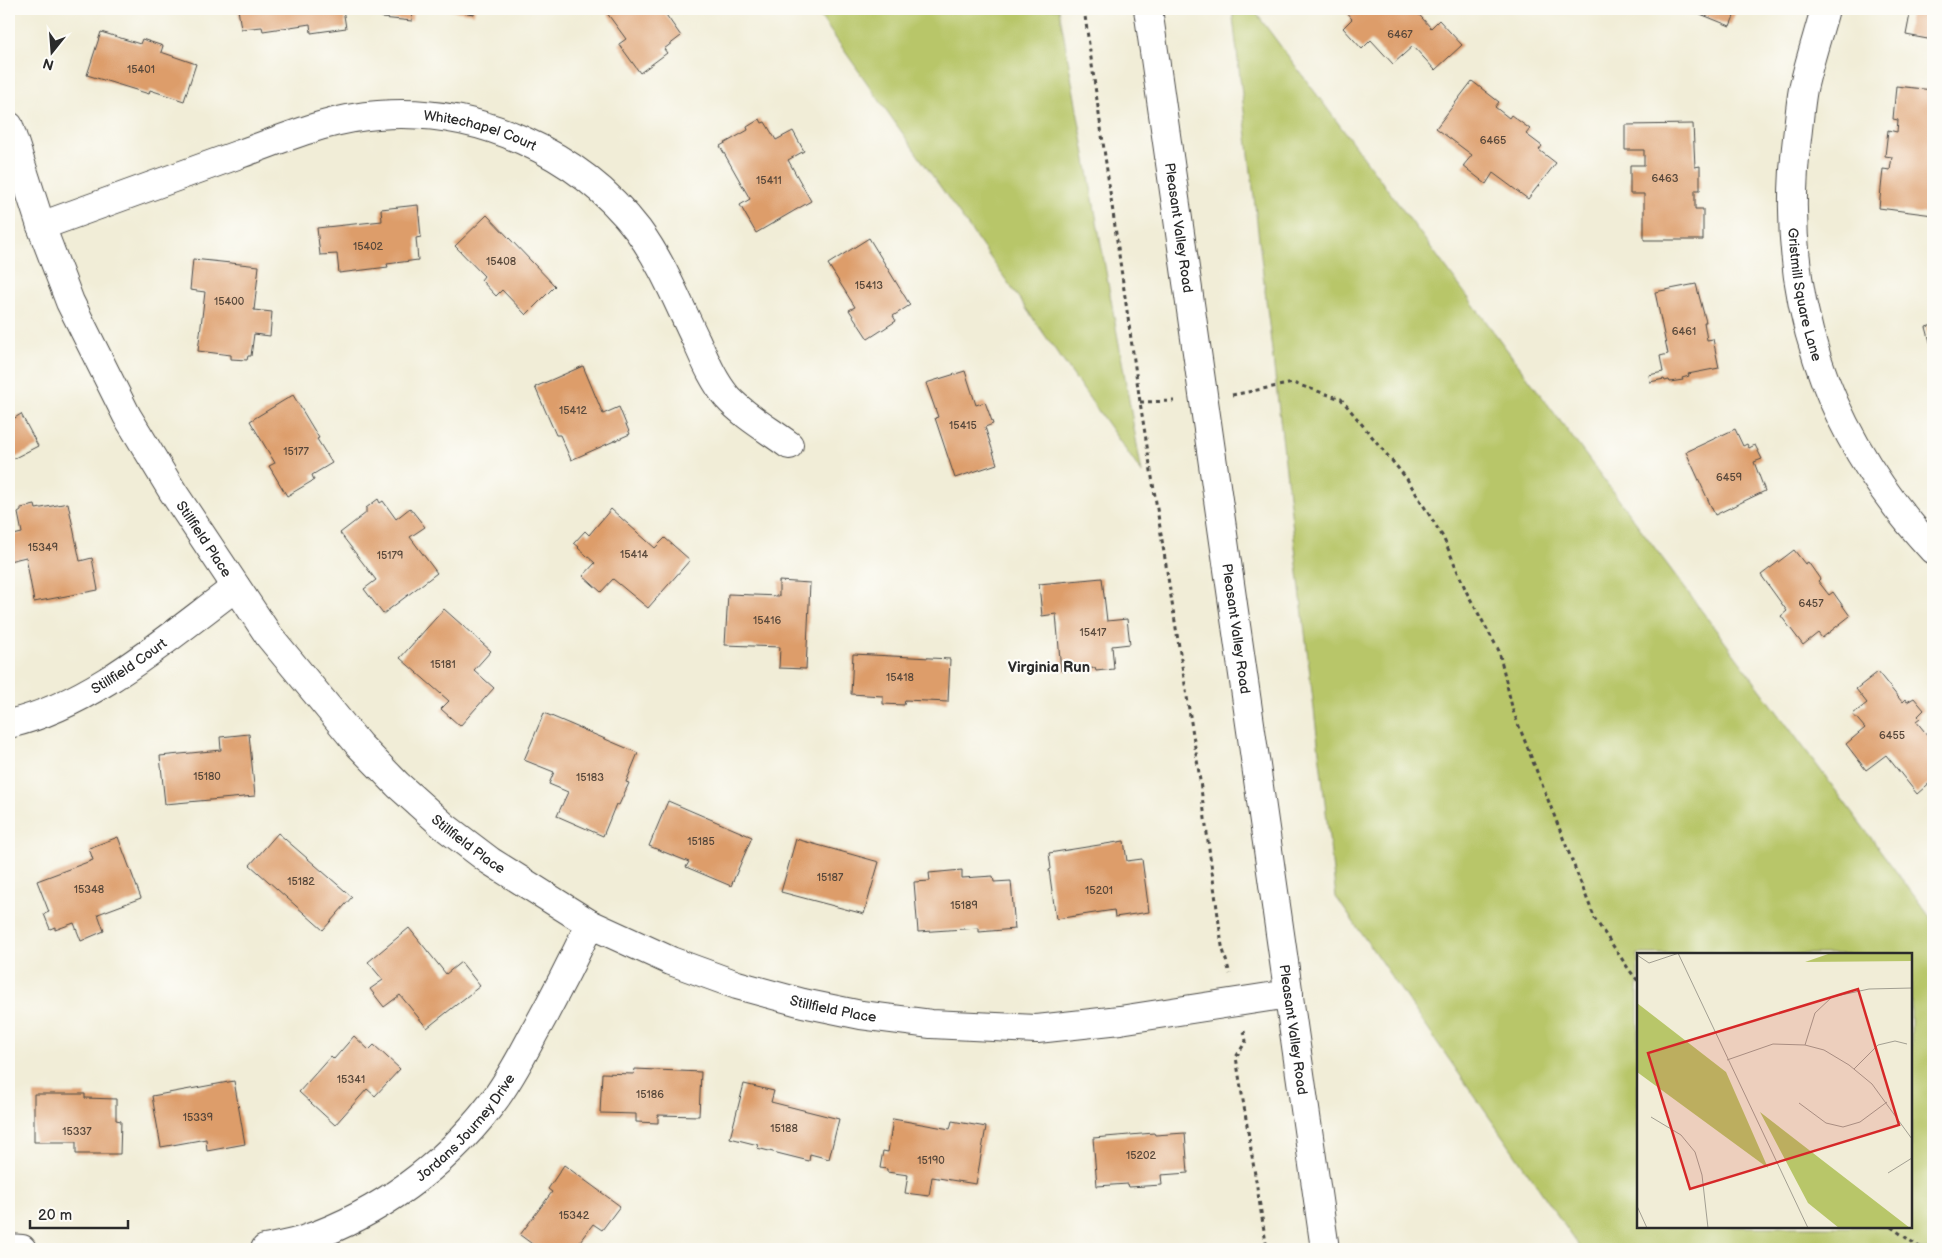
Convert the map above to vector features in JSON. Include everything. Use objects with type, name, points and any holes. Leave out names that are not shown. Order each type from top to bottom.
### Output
[{"type":"street","name":"Pleasant Valley Road","points":[[1148,9],[1325,1249]]},
{"type":"street","name":"Gristmill Square Lane","points":[[1825,9],[1803,90],[1793,172],[1793,246],[1800,295],[1817,360],[1846,428],[1876,479],[1907,522],[1933,550]]},
{"type":"street","name":"Whitechapel Court","points":[[41,226],[327,123],[377,115],[412,114],[452,118],[486,126],[524,140],[555,157],[589,180],[615,204],[638,230],[660,262],[712,374],[728,397],[745,413],[789,445]]},
{"type":"street","name":"Stillfield Place","points":[[9,126],[41,226],[70,302],[127,416],[173,492],[275,643],[359,745],[398,785],[445,827],[490,862],[590,924],[671,961],[737,985],[803,1004],[860,1015],[931,1024],[1037,1029],[1120,1020],[1289,994]]},
{"type":"street","name":"Stillfield Court","points":[[9,724],[48,712],[83,696],[124,669],[236,587]]},
{"type":"street","name":"Jordans Journey Drive","points":[[265,1249],[304,1240],[337,1227],[368,1211],[398,1193],[426,1172],[473,1128],[511,1076],[590,924]]},
{"type":"street","points":[[9,1248],[22,1249]]},
{"type":"path","points":[[1084,9],[1140,402],[1198,766],[1222,946],[1238,1002],[1246,1041],[1236,1057],[1266,1249]]},
{"type":"path","points":[[1140,402],[1204,401],[1293,383],[1341,399],[1407,479],[1443,537],[1467,593],[1498,650],[1513,710],[1594,919],[1637,980]]},
{"type":"path","points":[[1892,1228],[1922,1249]]},
{"type":"green space","points":[[815,9],[1059,9],[1142,473]]},
{"type":"green space","points":[[1232,9],[1253,9],[1933,921],[1933,1249],[1581,1249],[1336,897]]},
{"type":"building","points":[[238,9],[343,9],[346,28],[311,33],[310,24],[263,31],[262,27],[241,29]]},
{"type":"building","points":[[383,9],[413,9],[412,21],[382,18]]},
{"type":"building","points":[[441,9],[475,9],[474,14]]},
{"type":"building","points":[[604,9],[662,9],[681,36],[664,49],[667,53],[640,73],[619,44],[626,39]]},
{"type":"building","points":[[1343,9],[1414,9],[1431,28],[1439,20],[1462,45],[1435,70],[1413,46],[1393,64],[1371,40],[1362,49],[1343,28],[1352,19]]},
{"type":"building","points":[[1688,9],[1737,9],[1730,26]]},
{"type":"building","points":[[1911,9],[1933,9],[1933,40],[1906,35]]},
{"type":"building","points":[[101,32],[140,44],[142,39],[163,46],[161,52],[196,64],[184,101],[150,90],[149,94],[87,75]]},
{"type":"building","points":[[1472,81],[1499,102],[1495,107],[1509,118],[1511,115],[1530,129],[1526,134],[1542,146],[1539,150],[1556,163],[1528,199],[1493,173],[1486,184],[1463,166],[1472,155],[1436,128]]},
{"type":"building","points":[[1896,86],[1933,90],[1933,215],[1879,208],[1883,169],[1890,170],[1892,157],[1885,156],[1888,130],[1897,132],[1898,120],[1893,119]]},
{"type":"building","points":[[760,119],[762,123],[765,122],[776,140],[793,131],[804,151],[788,160],[811,201],[756,233],[740,205],[750,199],[720,146],[748,130],[747,127]]},
{"type":"building","points":[[1693,124],[1695,167],[1700,166],[1700,190],[1695,190],[1695,209],[1703,209],[1703,240],[1644,240],[1644,194],[1630,194],[1630,165],[1644,165],[1644,150],[1625,150],[1625,125]]},
{"type":"building","points":[[418,205],[421,237],[416,238],[418,260],[387,264],[388,267],[339,273],[337,254],[320,255],[317,228],[382,221],[381,209]]},
{"type":"building","points":[[487,215],[555,286],[526,315],[502,290],[496,296],[481,280],[484,276],[455,246]]},
{"type":"building","points":[[869,238],[910,305],[893,316],[896,321],[868,339],[849,310],[855,307],[828,264]]},
{"type":"building","points":[[193,259],[259,266],[254,310],[272,312],[270,336],[254,334],[251,356],[248,356],[247,360],[231,359],[231,355],[198,351],[205,292],[190,290]]},
{"type":"building","points":[[1696,284],[1706,322],[1704,322],[1707,340],[1713,339],[1719,368],[1688,374],[1689,376],[1682,378],[1683,380],[1670,382],[1664,379],[1650,382],[1649,375],[1663,372],[1660,356],[1668,354],[1655,292]]},
{"type":"building","points":[[1933,325],[1933,353],[1926,327]]},
{"type":"building","points":[[583,366],[603,414],[619,407],[630,434],[571,460],[560,435],[556,435],[535,387]]},
{"type":"building","points":[[965,371],[976,405],[985,402],[993,424],[985,427],[997,464],[955,478],[935,418],[938,417],[926,383]]},
{"type":"building","points":[[293,395],[332,463],[312,475],[314,480],[287,496],[269,466],[275,463],[250,421]]},
{"type":"building","points":[[9,411],[13,419],[21,414],[38,446],[9,461]]},
{"type":"building","points":[[1735,429],[1743,446],[1747,444],[1749,448],[1755,445],[1762,459],[1754,462],[1765,491],[1715,515],[1686,452]]},
{"type":"building","points":[[378,499],[380,503],[383,501],[396,519],[410,508],[425,527],[410,537],[437,573],[383,614],[364,589],[376,580],[340,533],[366,513],[366,508]]},
{"type":"building","points":[[68,503],[80,561],[92,558],[98,590],[34,602],[26,557],[9,561],[9,536],[22,533],[18,513],[21,511],[21,508],[35,505],[36,509]]},
{"type":"building","points":[[611,509],[655,548],[665,538],[690,560],[648,608],[613,579],[601,592],[583,576],[595,563],[574,543],[585,531],[589,535]]},
{"type":"building","points":[[1794,550],[1805,564],[1808,562],[1820,579],[1818,581],[1829,595],[1833,592],[1850,616],[1822,638],[1818,633],[1803,645],[1781,616],[1787,611],[1761,575]]},
{"type":"building","points":[[1102,578],[1107,621],[1127,619],[1130,644],[1112,646],[1114,669],[1096,671],[1095,668],[1061,671],[1056,614],[1042,616],[1039,584]]},
{"type":"building","points":[[779,581],[810,583],[806,669],[779,668],[780,647],[725,645],[728,594],[779,596]]},
{"type":"building","points":[[444,609],[491,651],[474,670],[494,688],[460,726],[441,709],[449,701],[400,658]]},
{"type":"building","points":[[853,654],[950,659],[948,702],[905,700],[904,705],[883,704],[883,696],[851,694]]},
{"type":"building","points":[[1878,672],[1902,702],[1905,699],[1907,702],[1914,698],[1924,710],[1916,721],[1933,742],[1933,780],[1917,794],[1886,755],[1866,770],[1846,744],[1865,728],[1853,714],[1867,703],[1856,689]]},
{"type":"building","points":[[544,713],[638,753],[626,782],[629,783],[619,805],[616,804],[603,836],[557,816],[568,792],[549,784],[554,772],[524,760]]},
{"type":"building","points":[[249,734],[255,796],[165,804],[160,756],[221,750],[220,737]]},
{"type":"building","points":[[668,801],[752,837],[731,886],[686,867],[689,862],[649,846]]},
{"type":"building","points":[[278,833],[352,897],[323,930],[250,865]]},
{"type":"building","points":[[118,837],[141,898],[98,914],[104,931],[81,941],[74,923],[55,930],[55,927],[50,929],[44,914],[49,912],[37,881],[93,860],[89,848]]},
{"type":"building","points":[[796,839],[879,862],[864,914],[781,892]]},
{"type":"building","points":[[1124,841],[1127,861],[1142,859],[1149,912],[1115,917],[1114,910],[1056,919],[1049,870],[1051,869],[1049,853]]},
{"type":"building","points":[[962,870],[962,878],[993,876],[994,882],[1011,881],[1015,929],[979,932],[979,928],[918,932],[914,882],[930,881],[929,873]]},
{"type":"building","points":[[409,928],[446,974],[461,962],[480,986],[427,1028],[400,995],[384,1007],[370,989],[383,980],[368,962]]},
{"type":"building","points":[[354,1036],[369,1050],[374,1045],[400,1069],[375,1096],[367,1089],[335,1125],[299,1092],[331,1056],[334,1059]]},
{"type":"building","points":[[635,1069],[701,1072],[699,1116],[658,1115],[658,1123],[636,1122],[636,1114],[600,1113],[602,1073],[634,1074]]},
{"type":"building","points":[[234,1081],[245,1144],[207,1151],[206,1139],[161,1147],[152,1096]]},
{"type":"building","points":[[744,1084],[774,1091],[771,1102],[839,1119],[829,1159],[810,1154],[809,1161],[757,1148],[758,1145],[730,1138]]},
{"type":"building","points":[[34,1094],[85,1094],[85,1098],[116,1099],[116,1120],[121,1121],[120,1154],[76,1154],[76,1142],[34,1142]]},
{"type":"building","points":[[893,1119],[950,1129],[952,1121],[986,1127],[976,1184],[932,1177],[929,1196],[905,1193],[908,1175],[887,1172],[887,1169],[880,1168],[883,1151],[888,1152]]},
{"type":"building","points":[[1154,1133],[1155,1135],[1185,1133],[1188,1173],[1161,1175],[1162,1185],[1129,1187],[1128,1184],[1097,1186],[1093,1138]]},
{"type":"building","points":[[564,1165],[620,1206],[602,1230],[593,1224],[574,1249],[539,1249],[520,1235],[552,1192],[548,1189]]},
{"type":"district","name":"Virginia Run","points":[[1049,667]]}]
